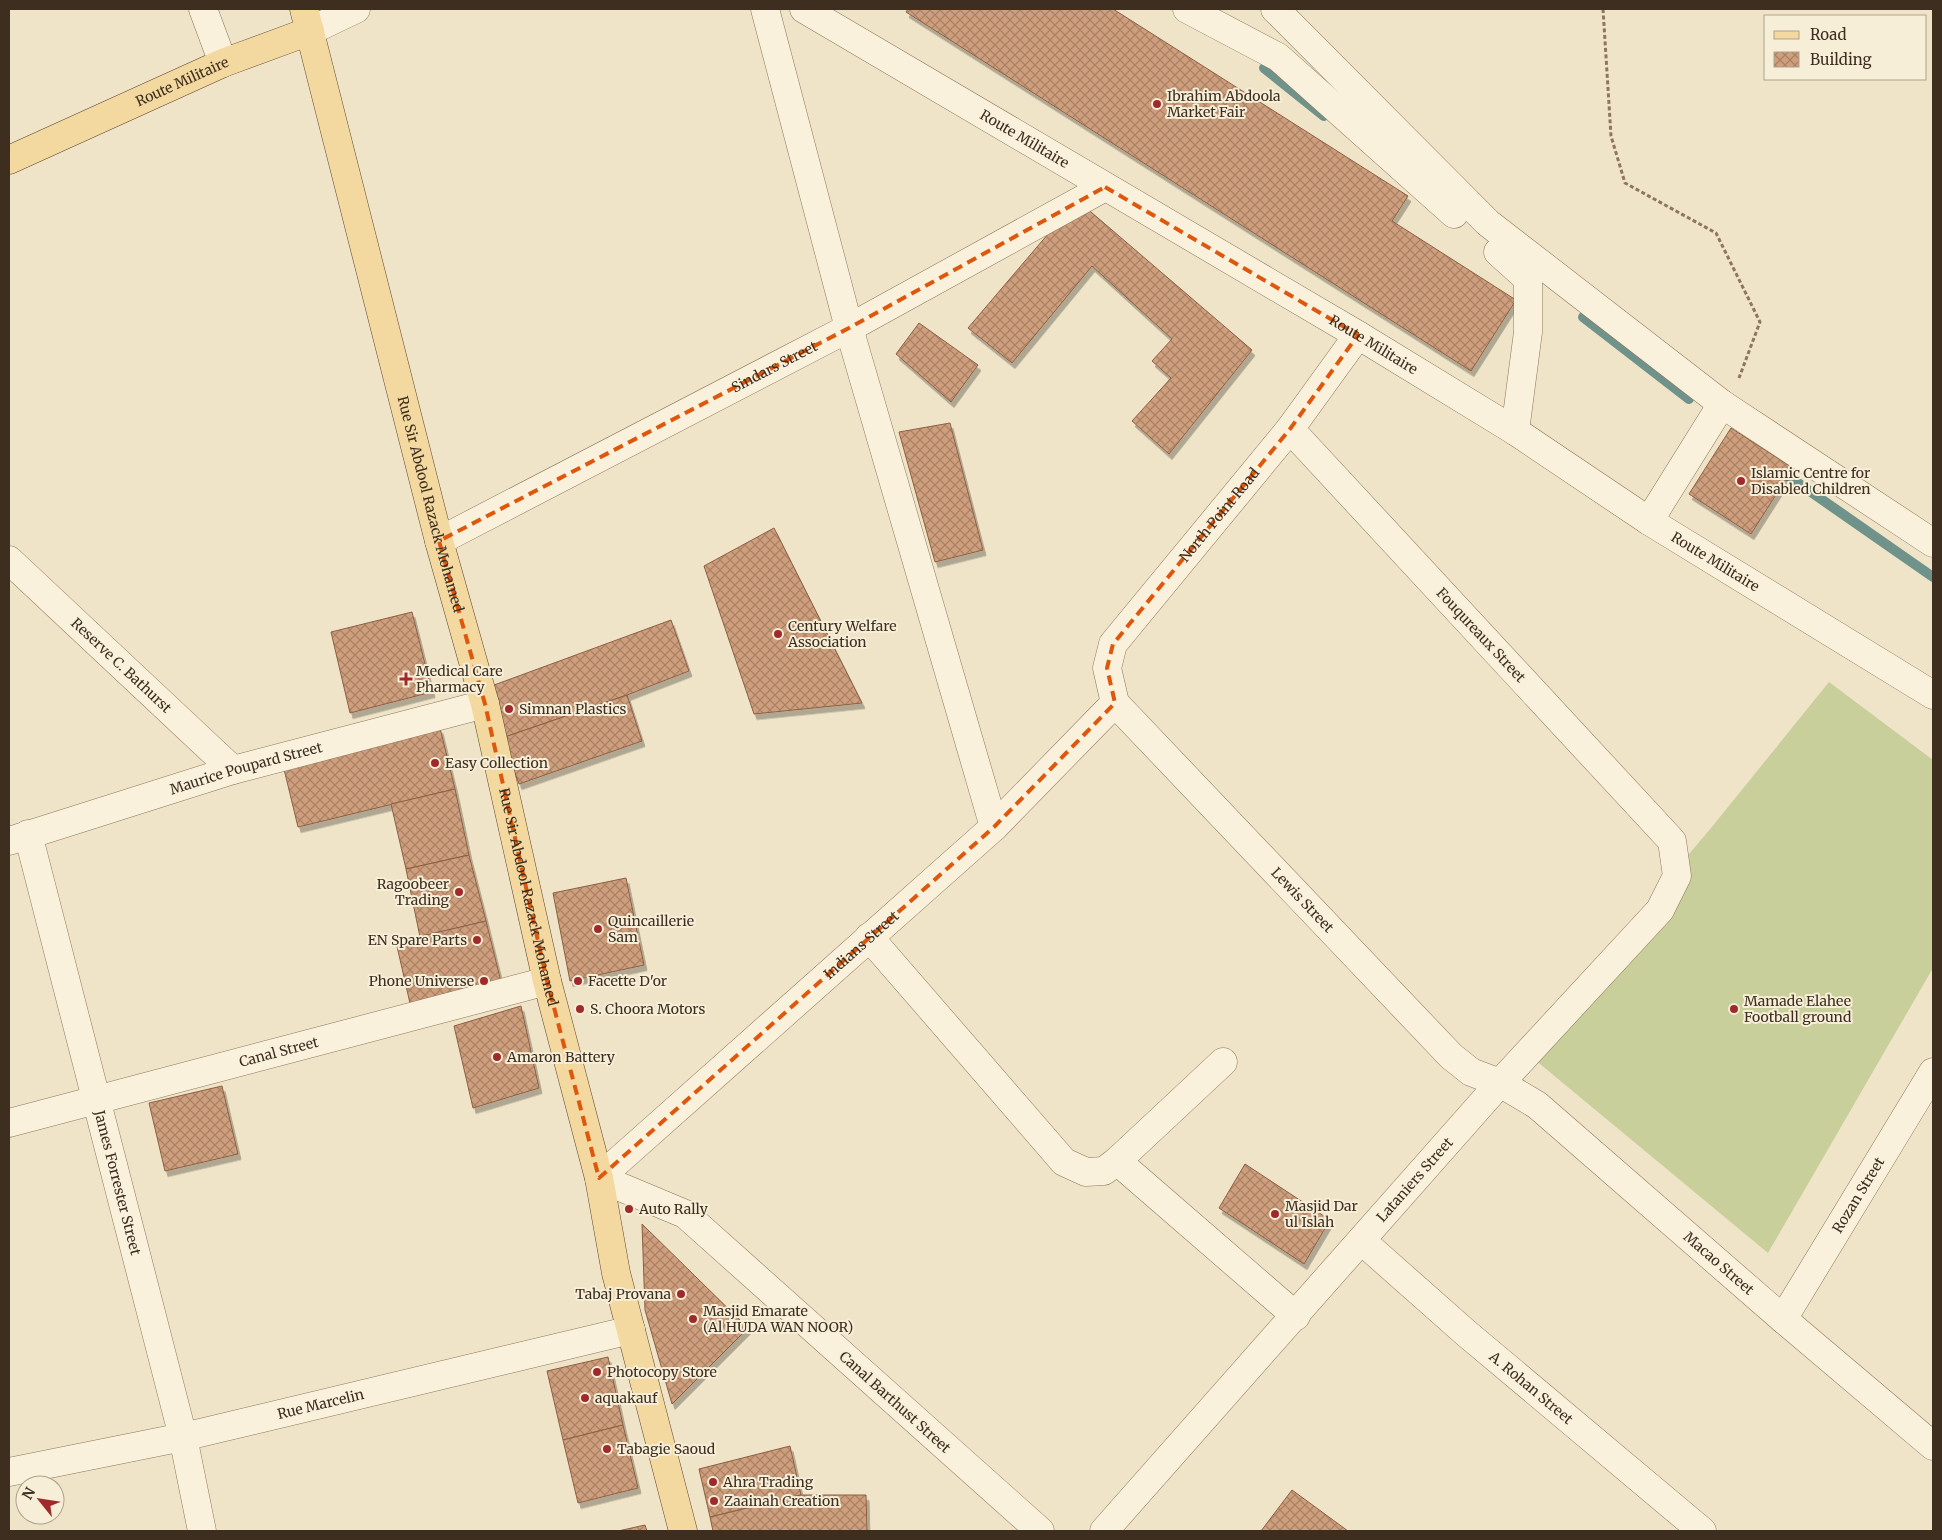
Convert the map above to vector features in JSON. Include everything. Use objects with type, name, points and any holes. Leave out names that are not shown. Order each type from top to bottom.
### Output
[{"type":"main road","name":"Route Militaire","points":[[9,160],[223,63],[307,20]]},
{"type":"main road","name":"Rue Sir Abdool Razack Mohamed","points":[[307,20],[439,542],[484,704],[547,981],[599,1178],[616,1273],[684,1531]]},
{"type":"street","points":[[203,9],[223,63]]},
{"type":"street","name":"Route Militaire","points":[[307,20],[356,9]]},
{"type":"street","points":[[765,9],[849,328],[994,827]]},
{"type":"street","name":"Route Militaire","points":[[804,9],[1358,335],[1516,431],[1649,521],[1933,695]]},
{"type":"street","points":[[1186,9],[1278,57],[1528,279],[1528,332],[1516,431]]},
{"type":"street","points":[[1275,9],[1488,223],[1722,404],[1933,543]]},
{"type":"street","name":"Sindars Street","points":[[439,542],[849,328],[1105,187]]},
{"type":"street","name":"North Point Road","points":[[1115,703],[1107,668],[1113,644],[1290,429],[1358,335]]},
{"type":"street","points":[[1649,521],[1722,404]]},
{"type":"street","name":"Fouqureaux Street","points":[[1290,429],[1672,841]]},
{"type":"street","name":"Reserve C. Bathurst","points":[[9,560],[234,770]]},
{"type":"street","name":"Indians Street","points":[[599,1178],[994,827],[1115,703]]},
{"type":"street","name":"Lewis Street","points":[[1115,703],[1451,1056],[1470,1072],[1500,1083]]},
{"type":"street","name":"Maurice Poupard Street","points":[[19,837],[234,770],[484,704]]},
{"type":"street","name":"James Forrester Street","points":[[19,837],[96,1101],[182,1437],[202,1531]]},
{"type":"street","name":"Lataniers Street","points":[[1104,1531],[1500,1083],[1660,910],[1677,876],[1672,841]]},
{"type":"street","points":[[870,937],[1064,1162],[1086,1172],[1104,1171],[1117,1161],[1223,1062]]},
{"type":"street","name":"Canal Street","points":[[9,1123],[547,981]]},
{"type":"street","name":"Rozan Street","points":[[1783,1319],[1933,1072]]},
{"type":"street","name":"Macao Street","points":[[1500,1083],[1537,1105],[1783,1319],[1929,1440]]},
{"type":"street","points":[[1117,1161],[1296,1316]]},
{"type":"street","name":"Canal Barthust Street","points":[[599,1178],[685,1214],[1040,1531]]},
{"type":"street","name":"A. Rohan Street","points":[[1362,1241],[1466,1333],[1702,1531]]},
{"type":"street","name":"Rue Marcelin","points":[[9,1472],[182,1437],[631,1330]]},
{"type":"path","points":[[1604,9],[1611,136],[1624,183],[1716,233],[1760,322],[1741,375],[1722,404]]},
{"type":"highlighted area","points":[[1105,187],[1358,335],[1290,429],[1113,644],[1107,668],[1115,703],[994,827],[599,1178],[547,981],[485,704],[439,541],[849,328]]},
{"type":"green space","name":"Mamade Elahee Football ground","points":[[1829,682],[1933,760],[1933,968],[1768,1253],[1523,1050],[1711,828]]},
{"type":"building","name":"Ibrahim Abdoola Market Fair","points":[[908,9],[1113,9],[1408,196],[1392,221],[1516,300],[1471,371],[906,12]]},
{"type":"building","points":[[1077,200],[1252,350],[1169,454],[1132,421],[1171,378],[1152,361],[1172,339],[1092,266],[1012,363],[968,328]]},
{"type":"building","points":[[919,323],[978,365],[951,402],[896,354]]},
{"type":"building","points":[[950,423],[983,550],[935,562],[899,432]]},
{"type":"building","name":"Islamic Centre for Disabled Children","points":[[1731,428],[1793,468],[1751,534],[1689,494]]},
{"type":"building","name":"Century Welfare Association","points":[[774,528],[862,703],[754,714],[704,566]]},
{"type":"building","points":[[412,612],[432,692],[350,713],[331,632]]},
{"type":"building","points":[[671,620],[689,671],[627,695],[502,738],[486,688]]},
{"type":"building","points":[[627,695],[642,741],[519,784],[502,738]]},
{"type":"building","points":[[440,728],[455,789],[298,827],[283,765]]},
{"type":"building","points":[[455,789],[469,855],[406,869],[391,804]]},
{"type":"building","points":[[469,855],[486,921],[420,937],[406,869]]},
{"type":"building","name":"Quincaillerie Sam","points":[[626,878],[644,965],[570,981],[553,893]]},
{"type":"building","points":[[486,921],[503,990],[412,1012],[396,942]]},
{"type":"building","name":"Amaron Battery","points":[[521,1006],[539,1088],[473,1108],[454,1026]]},
{"type":"building","points":[[222,1086],[238,1154],[165,1171],[149,1103]]},
{"type":"building","name":"Masjid Dar ul Islah","points":[[1245,1164],[1330,1220],[1304,1264],[1219,1208]]},
{"type":"building","name":"Masjid Emarate (Al HUDA WAN NOOR)","points":[[642,1224],[748,1328],[672,1404],[645,1310]]},
{"type":"building","name":"aquakauf","points":[[608,1357],[623,1425],[563,1440],[547,1371]]},
{"type":"building","points":[[623,1425],[638,1488],[578,1503],[563,1440]]},
{"type":"building","points":[[790,1446],[801,1495],[710,1517],[699,1469]]},
{"type":"building","points":[[1292,1490],[1348,1531],[1261,1531]]},
{"type":"building","points":[[801,1495],[866,1495],[867,1531],[713,1531],[710,1517]]},
{"type":"building","points":[[645,1525],[647,1531],[618,1531]]},
{"type":"waterway","points":[[1264,68],[1324,116]]},
{"type":"waterway","points":[[1583,317],[1689,399]]},
{"type":"waterway","points":[[1778,469],[1933,577]]},
{"type":"place","name":"Ibrahim Abdoola Market Fair","points":[[1157,104]]},
{"type":"place","name":"Islamic Centre for Disabled Children","points":[[1741,481]]},
{"type":"place","name":"Century Welfare Association","points":[[778,634]]},
{"type":"place","name":"Medical Care Pharmacy","points":[[406,679]]},
{"type":"place","name":"Simnan Plastics","points":[[509,709]]},
{"type":"place","name":"Easy Collection","points":[[435,763]]},
{"type":"place","name":"Ragoobeer Trading","points":[[459,892]]},
{"type":"place","name":"Quincaillerie Sam","points":[[598,929]]},
{"type":"place","name":"EN Spare Parts","points":[[477,940]]},
{"type":"place","name":"Phone Universe","points":[[484,981]]},
{"type":"place","name":"Facette D'or","points":[[578,981]]},
{"type":"place","name":"S. Choora Motors","points":[[580,1009]]},
{"type":"place","name":"Mamade Elahee Football ground","points":[[1734,1009]]},
{"type":"place","name":"Amaron Battery","points":[[497,1057]]},
{"type":"place","name":"Auto Rally","points":[[629,1209]]},
{"type":"place","name":"Masjid Dar ul Islah","points":[[1275,1214]]},
{"type":"place","name":"Tabaj Provana","points":[[681,1294]]},
{"type":"place","name":"Masjid Emarate (Al HUDA WAN NOOR)","points":[[693,1319]]},
{"type":"place","name":"Photocopy Store","points":[[597,1372]]},
{"type":"place","name":"aquakauf","points":[[585,1398]]},
{"type":"place","name":"Tabagie Saoud","points":[[607,1449]]},
{"type":"place","name":"Ahra Trading","points":[[713,1482]]},
{"type":"place","name":"Zaainah Creation","points":[[714,1501]]}]
